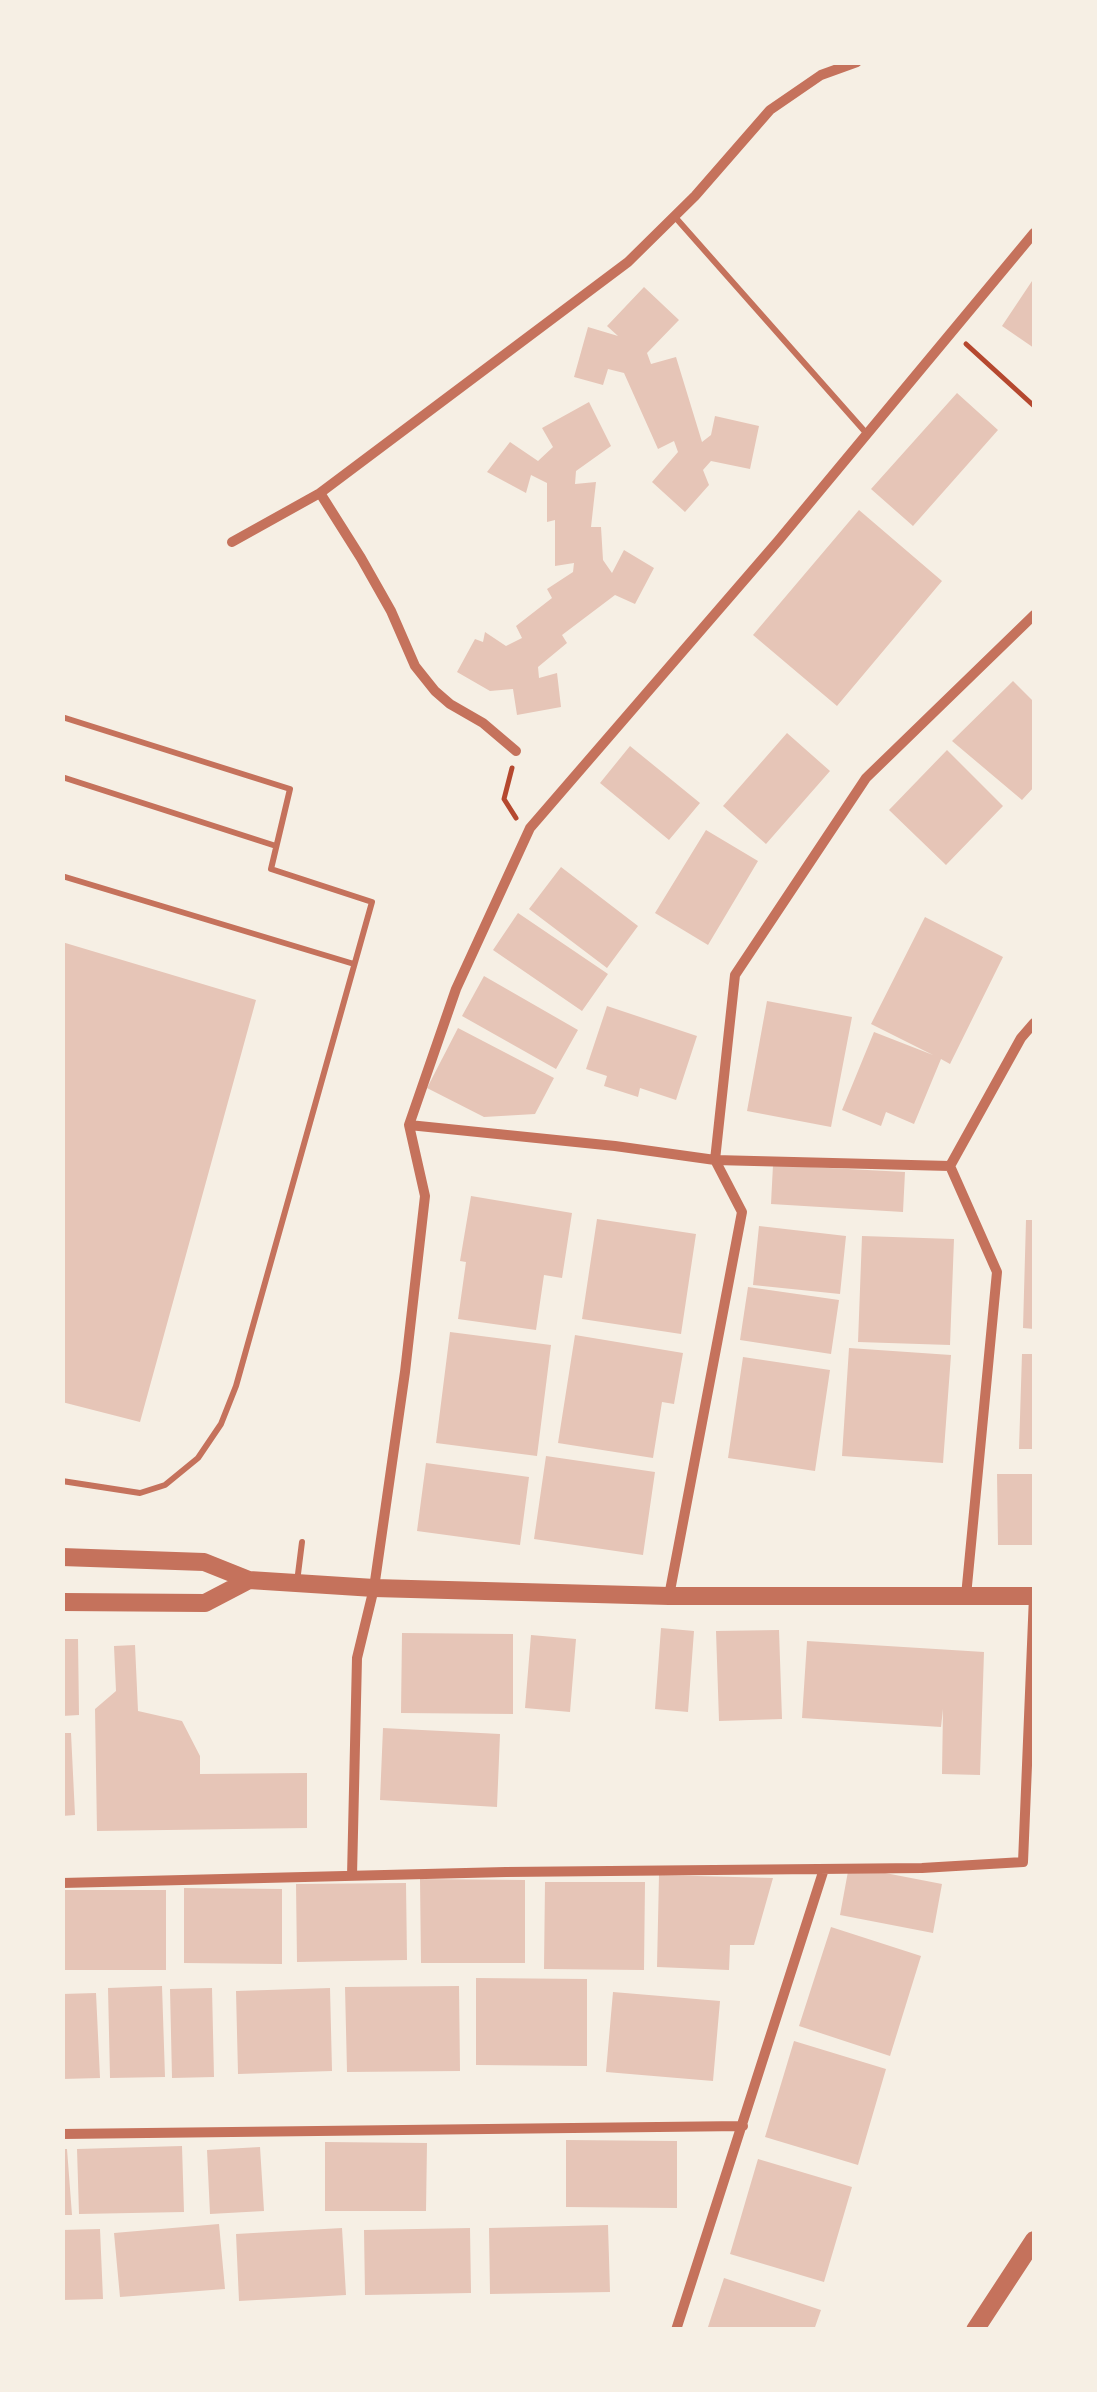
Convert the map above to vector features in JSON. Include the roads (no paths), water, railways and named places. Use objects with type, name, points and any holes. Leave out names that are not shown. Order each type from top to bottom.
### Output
[{"type":"street","points":[[232,542],[320,494],[628,262],[770,110],[821,75],[857,62]]},
{"type":"street","points":[[352,1876],[358,1658],[374,1588],[406,1372],[425,1196],[409,1125],[456,989],[530,828],[1034,234]]},
{"type":"street","points":[[320,494],[391,611],[416,666],[435,691],[516,751]]},
{"type":"street","points":[[669,1596],[742,1212],[715,1160],[735,975],[866,778],[1034,615]]},
{"type":"street","points":[[950,1166],[1020,1038],[1034,1023]]},
{"type":"street","points":[[409,1125],[715,1160],[950,1166]]},
{"type":"street","points":[[950,1166],[997,1272],[966,1596]]},
{"type":"street","points":[[62,1556],[204,1562],[249,1580],[374,1588],[669,1596],[1034,1596],[1023,1862],[922,1868],[62,1883]]},
{"type":"street","points":[[62,1602],[205,1603],[249,1580]]},
{"type":"street","points":[[676,2330],[824,1870]]},
{"type":"street","points":[[62,2134],[742,2126]]},
{"type":"street","points":[[975,2330],[1034,2240]]},
{"type":"lane","points":[[674,216],[867,434]]},
{"type":"lane","points":[[62,716],[290,789],[271,869],[372,902],[236,1386],[221,1424],[198,1458],[166,1484],[140,1492],[62,1481]]},
{"type":"lane","points":[[62,777],[276,846]]},
{"type":"lane","points":[[62,876],[354,964]]},
{"type":"lane","points":[[297,1583],[302,1542]]}]
